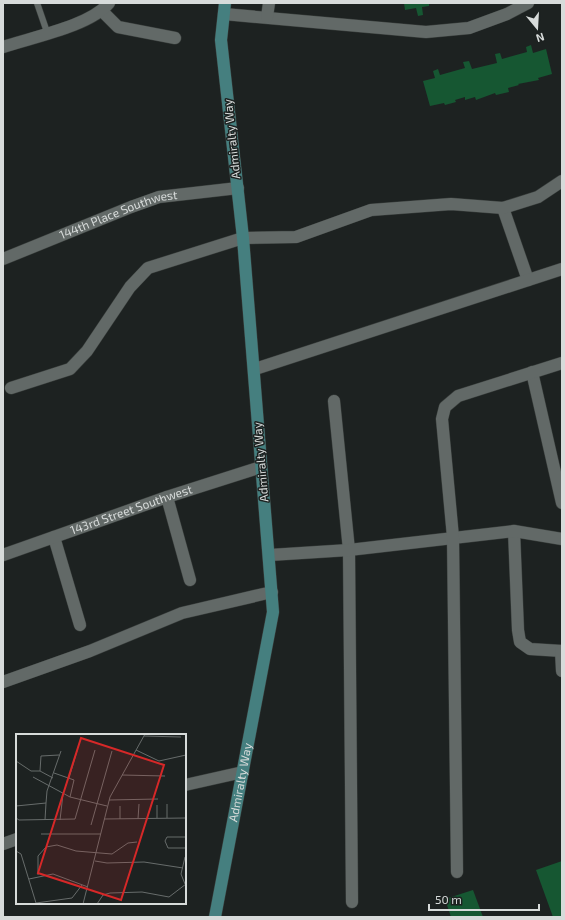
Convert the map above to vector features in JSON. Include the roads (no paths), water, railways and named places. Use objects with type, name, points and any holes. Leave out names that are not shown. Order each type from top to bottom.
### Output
[{"type":"street","points":[[267,17],[269,3]]},
{"type":"street","points":[[224,8],[267,17],[426,32],[469,28],[507,14],[528,3]]},
{"type":"street","points":[[3,47],[79,23],[106,7],[118,27],[175,38]]},
{"type":"street","name":"Admiralty Way","points":[[215,917],[273,612],[270,555],[261,467],[255,369],[238,188],[221,40],[224,8]]},
{"type":"street","points":[[11,388],[70,369],[87,351],[130,287],[148,268],[243,238],[296,237],[371,210],[451,204],[503,208],[538,197],[562,181]]},
{"type":"street","name":"144th Place Southwest","points":[[3,258],[131,206],[159,197],[238,188]]},
{"type":"street","points":[[503,208],[528,280]]},
{"type":"street","points":[[255,369],[562,269]]},
{"type":"street","points":[[457,872],[452,538],[442,419],[445,407],[458,396],[562,363]]},
{"type":"street","points":[[532,372],[562,503]]},
{"type":"street","points":[[334,401],[349,550],[352,902]]},
{"type":"street","name":"143rd Street Southwest","points":[[3,555],[166,498],[261,467]]},
{"type":"street","points":[[166,498],[190,580]]},
{"type":"street","points":[[514,531],[518,630],[520,642],[530,649],[562,651],[562,671]]},
{"type":"street","points":[[270,555],[349,550],[514,531],[562,539]]},
{"type":"street","points":[[54,537],[80,625]]},
{"type":"street","points":[[3,682],[90,652],[182,613],[272,592]]},
{"type":"street","points":[[186,785],[243,772]]},
{"type":"street","points":[[3,844],[16,839]]},
{"type":"lane","points":[[37,3],[48,32]]}]
